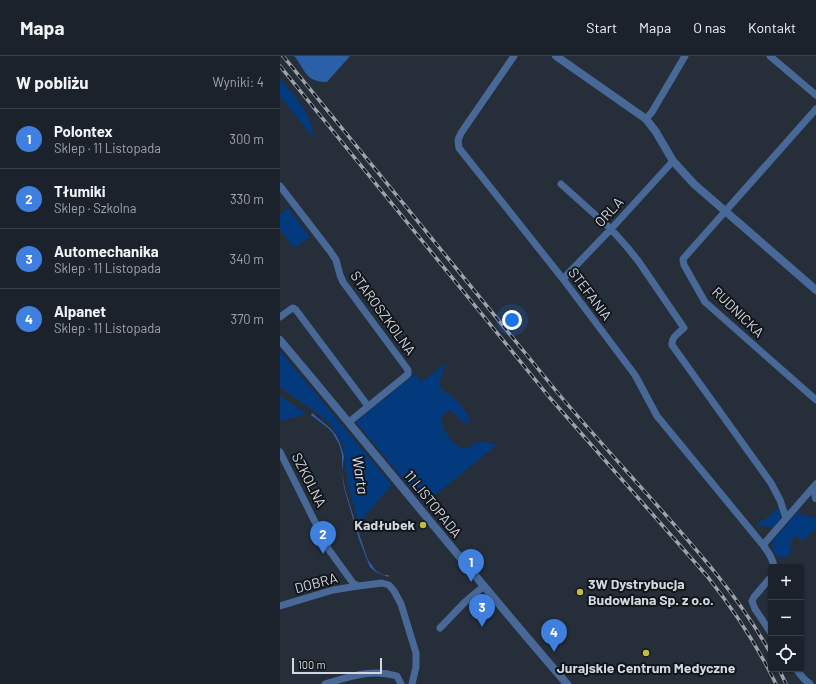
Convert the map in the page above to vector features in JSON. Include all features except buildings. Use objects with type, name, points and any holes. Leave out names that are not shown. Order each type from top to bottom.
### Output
[{"type":"street","name":"STEFANIA","points":[[514,56],[464,128],[458,139],[458,145],[461,151],[563,279],[635,375],[657,416],[763,545],[771,556],[774,564]]},
{"type":"street","points":[[556,56],[646,118],[673,161],[694,184],[816,290]]},
{"type":"street","points":[[646,118],[652,112],[685,56]]},
{"type":"street","points":[[770,56],[816,96]]},
{"type":"street","name":"RUDNICKA","points":[[816,109],[684,259],[684,264],[705,302],[816,400]]},
{"type":"street","name":"ORLA","points":[[563,279],[673,161]]},
{"type":"street","points":[[561,184],[611,229],[635,256],[674,312],[684,328],[674,337],[672,340],[672,345],[770,483],[780,500],[786,518]]},
{"type":"street","name":"STAROSZKOLNA","points":[[280,186],[330,251],[336,260],[343,282],[408,370],[407,375],[349,422]]},
{"type":"street","points":[[280,317],[292,308],[296,310],[368,406]]},
{"type":"street","name":"11 LISTOPADA","points":[[280,340],[567,684]]},
{"type":"street","name":"SZKOLNA","points":[[280,452],[329,550],[353,583],[358,586]]},
{"type":"street","points":[[763,545],[816,484]]},
{"type":"street","points":[[816,490],[816,498]]},
{"type":"street","points":[[768,581],[754,597],[752,602],[768,628]]},
{"type":"street","points":[[358,586],[380,583],[389,585],[402,604],[416,653],[416,667],[412,684]]},
{"type":"street","name":"DOBRA","points":[[280,606],[333,590],[358,586]]},
{"type":"street","points":[[440,628],[464,603],[484,586]]},
{"type":"street","points":[[798,672],[810,684]]},
{"type":"street","points":[[324,684],[365,673],[397,676],[401,684]]},
{"type":"shaded area","points":[[294,56],[350,56],[327,82],[314,80],[310,77]]},
{"type":"shaded area","points":[[280,78],[303,107],[311,123],[314,139],[280,96]]},
{"type":"shaded area","points":[[288,208],[310,237],[294,248],[280,229],[280,214]]},
{"type":"shaded area","points":[[280,351],[392,485],[359,523],[349,490],[343,444],[329,422],[280,387]]},
{"type":"shaded area","points":[[446,363],[439,383],[441,389],[455,399],[463,408],[470,423],[468,424],[463,422],[452,411],[445,413],[441,422],[447,435],[452,441],[462,448],[469,448],[474,443],[484,442],[497,445],[424,504],[356,422],[415,374],[421,382]]},
{"type":"shaded area","points":[[280,396],[306,414],[280,421]]},
{"type":"shaded area","points":[[312,413],[336,435],[344,456],[342,471],[342,454],[339,444],[332,432],[311,415]]},
{"type":"shaded area","points":[[342,471],[345,489],[368,560],[376,571],[384,575],[389,575],[388,577],[376,572],[370,567],[359,539],[344,488]]},
{"type":"shaded area","points":[[779,508],[780,519],[774,527],[755,526]]},
{"type":"shaded area","points":[[797,513],[816,518],[816,528],[802,542],[798,536],[796,536],[790,543],[791,552],[786,557],[776,555],[772,547],[773,540]]},
{"type":"railway","points":[[283,56],[557,392],[718,576],[746,614],[768,649]]},
{"type":"railway","points":[[280,66],[550,398],[707,576],[744,628],[761,655],[776,684]]},
{"type":"railway","points":[[780,672],[786,684]]},
{"type":"place","name":"Kadłubek","points":[[423,525]]},
{"type":"place","name":"Tłumiki","points":[[323,554]]},
{"type":"place","name":"Polontex","points":[[471,582]]},
{"type":"place","name":"3W Dystrybucja Budowlana Sp. z o.o.","points":[[580,592]]},
{"type":"place","name":"Automechanika","points":[[482,627]]},
{"type":"place","name":"Alpanet","points":[[554,652]]},
{"type":"place","name":"Jurajskie Centrum Medyczne","points":[[646,653]]},
{"type":"water label","name":"Warta","points":[[360,475]]}]
